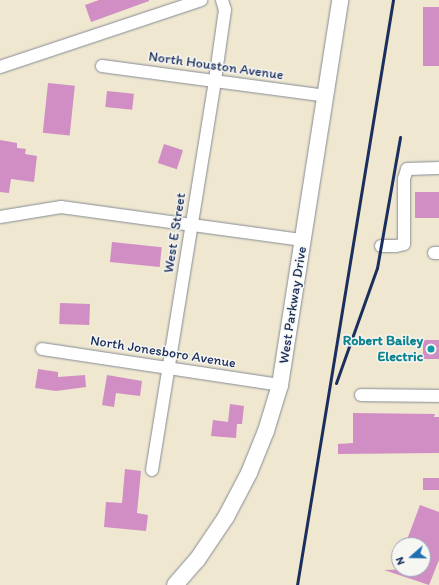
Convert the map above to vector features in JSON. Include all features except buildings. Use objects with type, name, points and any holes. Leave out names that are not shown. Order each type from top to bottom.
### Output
[{"type":"main road","name":"West Parkway Drive","points":[[175,585],[197,560],[226,517],[249,473],[266,431],[280,385],[340,0]]},
{"type":"street","points":[[0,67],[201,0]]},
{"type":"street","name":"West E Street","points":[[152,470],[215,80],[225,10],[222,0]]},
{"type":"street","name":"North Houston Avenue","points":[[102,66],[326,96]]},
{"type":"street","points":[[381,246],[396,246],[404,244],[404,179],[407,169],[439,168]]},
{"type":"street","points":[[0,217],[60,207],[303,240]]},
{"type":"street","name":"North Jonesboro Avenue","points":[[42,349],[280,385]]},
{"type":"street","points":[[361,395],[439,396]]},
{"type":"railway","points":[[297,585],[393,0]]},
{"type":"railway","points":[[336,383],[377,268],[400,137]]},
{"type":"place","name":"Robert Bailey Electric","points":[[431,349]]}]
